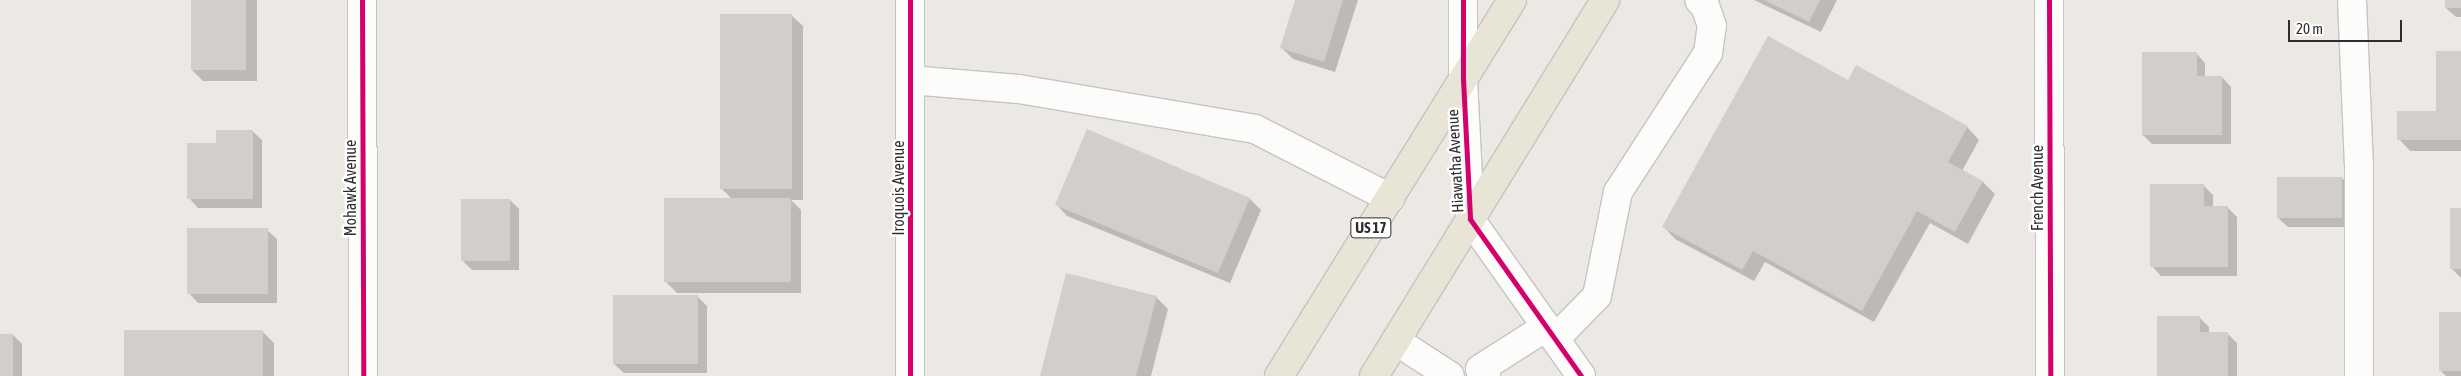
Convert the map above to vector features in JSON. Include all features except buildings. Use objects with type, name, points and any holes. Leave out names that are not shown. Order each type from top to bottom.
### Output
[{"type":"main road","name":"US 17","points":[[1279,376],[1512,0]]},
{"type":"main road","points":[[1374,376],[1605,0]]},
{"type":"street","name":"Mohawk Avenue","points":[[362,0],[363,376]]},
{"type":"street","name":"Iroquois Avenue","points":[[910,0],[910,376]]},
{"type":"street","name":"Hiawatha Avenue","points":[[1463,0],[1463,79],[1470,219],[1580,376]]},
{"type":"street","points":[[1474,374],[1550,333],[1597,296],[1618,192],[1708,53],[1712,26],[1706,6],[1699,0]]},
{"type":"street","name":"French Avenue","points":[[2049,0],[2050,376]]},
{"type":"street","points":[[2352,0],[2358,164],[2359,376]]},
{"type":"street","points":[[910,80],[1019,89],[1256,129],[1390,198]]},
{"type":"street","points":[[1396,340],[1450,376]]},
{"type":"cycle path","points":[[362,0],[363,376]]},
{"type":"cycle path","points":[[910,0],[910,376]]},
{"type":"cycle path","points":[[1463,0],[1463,79],[1470,219],[1581,376]]},
{"type":"cycle path","points":[[2049,0],[2050,376]]}]
